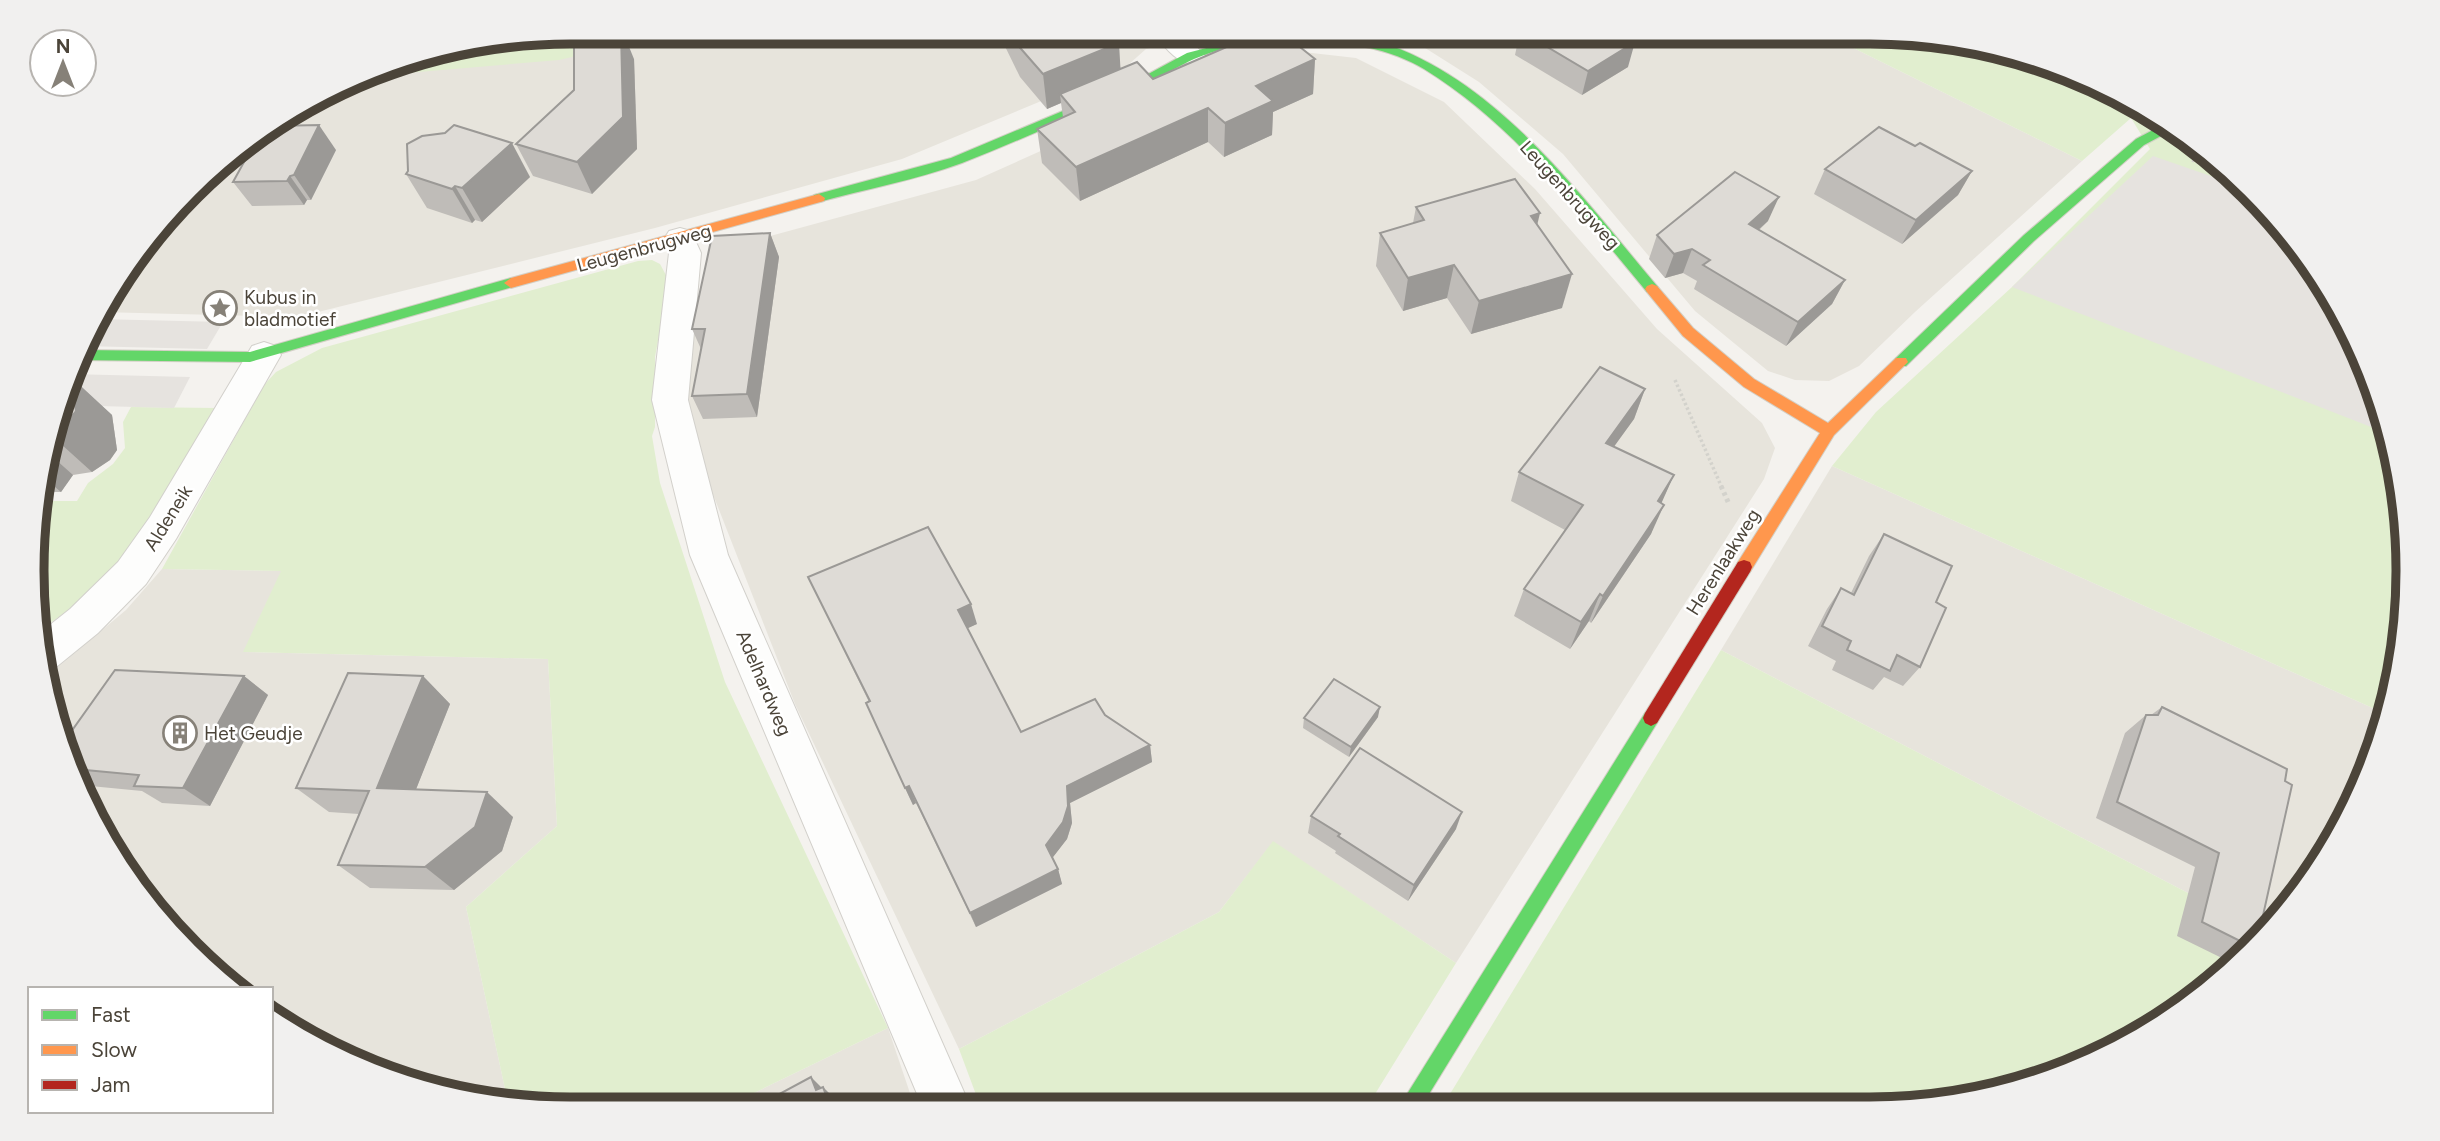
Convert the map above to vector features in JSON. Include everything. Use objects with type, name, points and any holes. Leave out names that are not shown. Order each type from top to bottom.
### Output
[{"type":"street","points":[[1180,44],[1191,56]]},
{"type":"street","name":"Leugenbrugweg","points":[[90,355],[235,359],[264,355],[325,334],[680,239],[955,161],[1145,81],[1191,56],[1238,44]]},
{"type":"street","name":"Leugenbrugweg","points":[[1376,44],[1427,65],[1488,109],[1548,165],[1688,332],[1749,383],[1829,431]]},
{"type":"street","name":"Herenlaakweg","points":[[1415,1097],[1829,431],[2029,238],[2140,142],[2160,132]]},
{"type":"street","name":"Adelhardweg","points":[[680,239],[685,253],[670,400],[709,555],[942,1097]]},
{"type":"street","name":"Aldeneik","points":[[50,649],[84,621],[138,565],[171,516],[264,355]]},
{"type":"path","points":[[1675,316],[1660,346],[1752,556]]},
{"type":"shaded area","points":[[602,44],[1166,44],[1146,49],[1128,65],[902,159],[655,228],[298,317],[111,312],[174,223],[223,174],[307,114],[396,74]]},
{"type":"shaded area","points":[[1416,44],[1845,44],[2082,161],[1859,366],[1829,381],[1795,380],[1768,371],[1695,311],[1563,154],[1479,82]]},
{"type":"shaded area","points":[[1303,52],[1356,58],[1444,102],[1535,189],[1657,329],[1762,423],[1775,448],[1764,479],[1456,963],[1273,842],[1219,912],[959,1049],[795,704],[698,456],[684,381],[711,252],[976,180],[1072,137]]},
{"type":"shaded area","points":[[2153,156],[2224,181],[2266,223],[2326,307],[2356,369],[2377,429],[2012,287]]},
{"type":"shaded area","points":[[108,319],[223,322],[207,349],[94,346]]},
{"type":"shaded area","points":[[82,374],[190,377],[174,408],[71,405]]},
{"type":"shaded area","points":[[1832,466],[2377,710],[2356,772],[2326,834],[2287,891],[2256,928],[1721,650]]},
{"type":"shaded area","points":[[162,569],[282,571],[244,652],[548,659],[557,826],[466,907],[506,1093],[468,1087],[401,1069],[307,1027],[273,1004],[273,987],[249,987],[223,967],[174,918],[133,863],[98,803],[72,740],[54,673],[58,667],[126,610]]},
{"type":"shaded area","points":[[888,1028],[911,1097],[746,1097]]},
{"type":"green space","points":[[628,44],[559,60],[396,74],[434,62],[502,48]]},
{"type":"green space","points":[[1845,44],[1904,45],[1972,54],[2039,72],[2071,84],[2133,114],[2162,133],[2217,174],[2266,223],[2307,278],[2342,338],[2368,401],[2386,468],[2395,536],[2395,605],[2392,639],[2377,710],[1832,466],[1876,412],[2012,287],[2150,149],[2131,118],[2082,161]]},
{"type":"green space","points":[[652,260],[660,264],[667,277],[667,292],[655,357],[655,427],[652,436],[660,483],[725,682],[888,1028],[746,1097],[570,1097],[506,1093],[466,907],[557,826],[548,659],[243,652],[281,571],[162,569],[264,385],[276,372],[322,348],[638,261]]},
{"type":"green space","points":[[131,407],[217,408],[166,494],[123,556],[91,591],[47,625],[44,570],[48,501],[77,501],[88,483],[113,464],[125,448],[123,422]]},
{"type":"green space","points":[[1721,650],[2256,928],[2217,967],[2133,1027],[2039,1069],[1972,1087],[1938,1093],[1870,1097],[1448,1097]]},
{"type":"green space","points":[[1273,841],[1456,963],[1373,1097],[977,1097],[959,1049],[1219,912]]},
{"type":"building","points":[[574,44],[621,44],[623,117],[577,162],[516,144],[574,90]]},
{"type":"building","points":[[1017,44],[1117,44],[1043,74]]},
{"type":"building","points":[[1233,44],[1296,44],[1315,59],[1256,86],[1273,101],[1225,123],[1208,108],[1076,167],[1037,129],[1075,112],[1060,94],[1137,62],[1153,79]]},
{"type":"building","points":[[1542,44],[1632,44],[1588,71]]},
{"type":"building","points":[[319,125],[294,175],[287,181],[233,182],[248,154],[289,126]]},
{"type":"building","points":[[454,125],[512,143],[462,188],[455,186],[452,189],[406,174],[407,144],[422,136],[445,133]]},
{"type":"building","points":[[1879,127],[1915,146],[1920,143],[1972,171],[1916,220],[1825,169]]},
{"type":"building","points":[[1735,172],[1779,197],[1749,224],[1845,280],[1798,322],[1703,265],[1710,260],[1692,249],[1674,254],[1657,235]]},
{"type":"building","points":[[1515,179],[1540,213],[1531,216],[1572,274],[1479,301],[1454,265],[1408,278],[1380,233],[1424,220],[1416,207]]},
{"type":"building","points":[[770,233],[747,394],[692,396],[705,329],[692,329],[712,236]]},
{"type":"building","points":[[1600,367],[1645,389],[1606,443],[1674,475],[1658,501],[1664,505],[1603,596],[1600,594],[1581,622],[1524,589],[1583,505],[1519,472]]},
{"type":"building","points":[[74,397],[76,411],[65,423]]},
{"type":"building","points":[[928,527],[971,604],[958,610],[1021,732],[1095,699],[1105,715],[1150,745],[1067,786],[1068,806],[1063,822],[1046,845],[1058,869],[970,913],[909,786],[905,788],[866,703],[870,701],[808,577]]},
{"type":"building","points":[[1884,534],[1952,566],[1936,602],[1946,608],[1920,667],[1897,655],[1890,671],[1847,650],[1851,641],[1822,626],[1841,588],[1854,595]]},
{"type":"building","points":[[115,670],[244,676],[183,788],[134,786],[139,775],[83,770],[70,733]]},
{"type":"building","points":[[348,673],[423,676],[377,788],[487,792],[475,827],[425,867],[338,865],[369,791],[296,788]]},
{"type":"building","points":[[1334,679],[1380,707],[1351,747],[1304,718]]},
{"type":"building","points":[[2162,707],[2287,769],[2285,781],[2292,785],[2261,923],[2243,942],[2202,922],[2219,853],[2117,802],[2146,715],[2158,715]]},
{"type":"building","points":[[1360,748],[1462,812],[1414,885],[1311,816]]},
{"type":"building","points":[[811,1077],[816,1090],[823,1087],[827,1097],[774,1097]]},
{"type":"traffic: fast","points":[[819,198],[955,161],[1145,81],[1191,56],[1238,44]]},
{"type":"traffic: fast","points":[[1376,44],[1427,65],[1488,109],[1548,165],[1652,289]]},
{"type":"traffic: fast","points":[[1901,362],[2029,238],[2140,142],[2160,132]]},
{"type":"traffic: fast","points":[[90,355],[250,357],[511,283]]},
{"type":"traffic: fast","points":[[1415,1097],[1651,718]]},
{"type":"traffic: slow","points":[[511,283],[819,198]]},
{"type":"traffic: slow","points":[[1652,289],[1688,332],[1749,383],[1829,431]]},
{"type":"traffic: slow","points":[[1744,567],[1829,431],[1901,362]]},
{"type":"traffic: jam","points":[[1651,718],[1744,567]]},
{"type":"place","name":"Kubus in bladmotief","points":[[220,308]]},
{"type":"place","name":"Het Geudje","points":[[180,733]]}]
